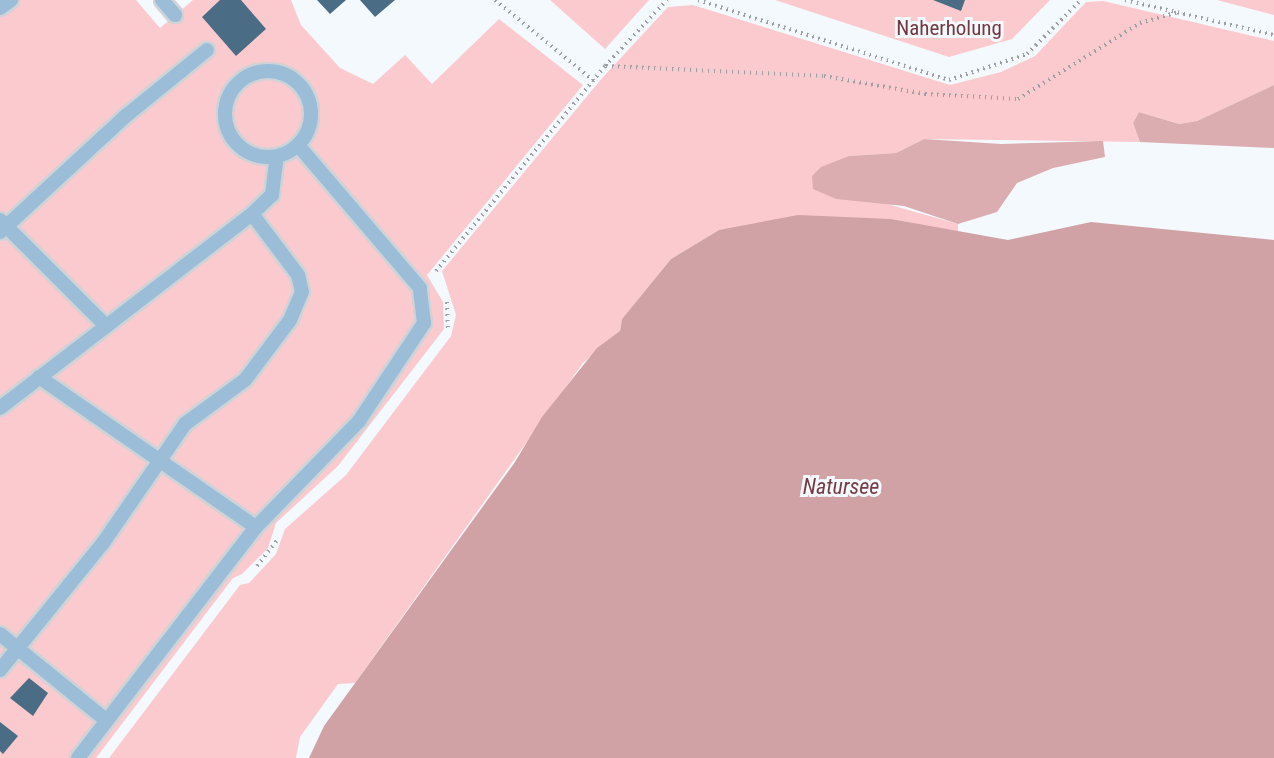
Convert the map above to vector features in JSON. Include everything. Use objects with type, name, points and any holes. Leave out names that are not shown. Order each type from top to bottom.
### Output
[{"type":"lane","points":[[0,8],[11,0]]},
{"type":"lane","points":[[162,0],[175,15]]},
{"type":"lane","points":[[106,326],[2,226],[127,115],[207,50]]},
{"type":"lane","points":[[272,71],[303,89],[309,99],[310,124],[298,145],[277,156],[250,153],[230,134],[226,106],[231,93],[248,76],[272,71]]},
{"type":"lane","points":[[78,758],[256,527],[359,421],[424,323],[420,288],[298,145]]},
{"type":"lane","points":[[0,408],[252,214],[272,195],[277,156]]},
{"type":"lane","points":[[0,670],[103,543],[185,424],[245,380],[291,320],[302,292],[298,275],[252,214]]},
{"type":"lane","points":[[39,377],[157,462],[256,527]]},
{"type":"lane","points":[[0,634],[106,720]]},
{"type":"path","points":[[495,0],[594,81]]},
{"type":"path","points":[[698,0],[949,80],[1028,54],[1082,0]]},
{"type":"path","points":[[1125,0],[1274,35]]},
{"type":"path","points":[[605,66],[824,76],[925,94],[1018,99],[1140,23],[1178,12]]},
{"type":"green space","points":[[0,0],[136,0],[160,28],[193,0],[291,0],[301,25],[340,68],[373,84],[405,55],[432,84],[499,19],[583,85],[427,275],[443,302],[444,329],[338,466],[276,523],[268,548],[242,574],[233,578],[96,758],[0,758]]},
{"type":"green space","points":[[550,0],[649,0],[605,49]]},
{"type":"green space","name":"Naherholung","points":[[775,0],[1050,0],[1012,39],[949,57]]},
{"type":"green space","points":[[1217,0],[1274,0],[1274,15]]},
{"type":"green space","points":[[1103,1],[1274,41],[1274,85],[1197,121],[1179,124],[1139,112],[1133,123],[1140,142],[924,139],[896,153],[849,156],[880,202],[958,224],[958,232],[891,219],[719,230],[671,259],[622,319],[620,331],[583,363],[355,683],[338,684],[300,737],[296,758],[109,758],[240,585],[249,583],[276,554],[285,529],[346,475],[451,336],[456,315],[442,271],[603,77],[668,7],[693,5],[950,85],[1001,72],[1035,56],[1086,2]]},
{"type":"shaded area","points":[[1274,85],[1274,148],[1140,142],[1133,123],[1139,112],[1179,124],[1197,121]]},
{"type":"shaded area","points":[[924,139],[1001,144],[1103,141],[1105,157],[1053,168],[1017,183],[997,212],[958,224],[904,206],[836,199],[813,189],[812,176],[821,167],[849,156],[896,153]]},
{"type":"water","name":"Natursee","points":[[798,215],[891,219],[1008,240],[1091,222],[1274,240],[1274,758],[309,758],[324,726],[515,462],[542,417],[597,348],[620,331],[622,319],[671,259],[719,230]]},
{"type":"building","points":[[220,0],[241,0],[266,29],[236,56],[202,17]]},
{"type":"building","points":[[317,0],[346,0],[330,14]]},
{"type":"building","points":[[360,0],[395,0],[375,17]]},
{"type":"building","points":[[933,0],[965,0],[961,11]]},
{"type":"building","points":[[29,678],[48,693],[33,716],[10,698]]},
{"type":"building","points":[[0,722],[18,736],[3,754],[0,751]]}]
